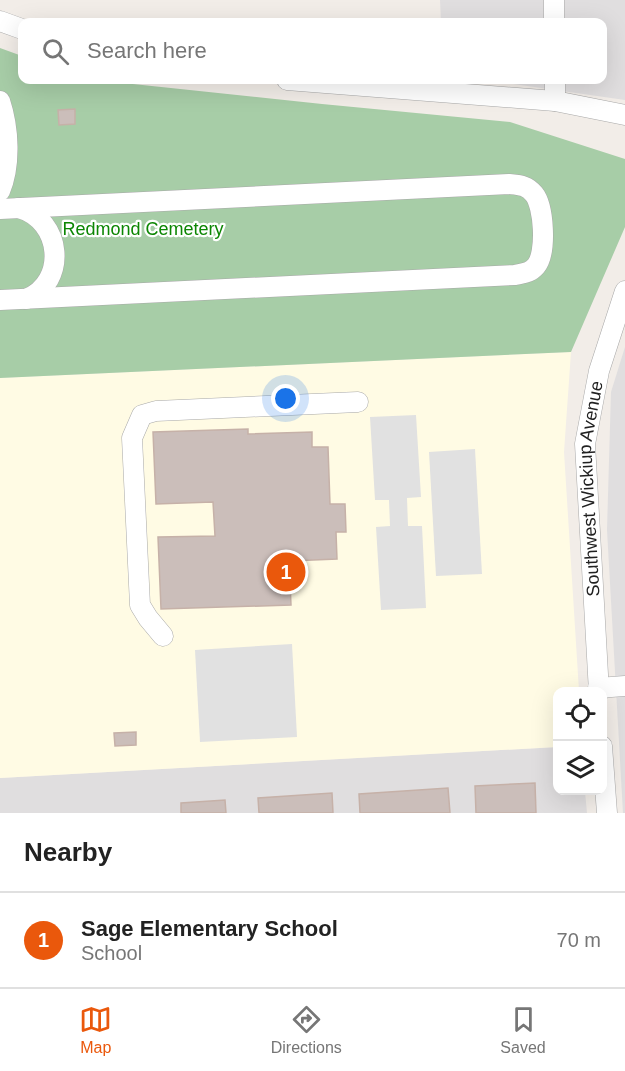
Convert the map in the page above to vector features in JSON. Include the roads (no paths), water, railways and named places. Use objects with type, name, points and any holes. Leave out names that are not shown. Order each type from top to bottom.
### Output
[{"type":"street","points":[[554,0],[554,18]]},
{"type":"street","points":[[0,21],[18,28]]},
{"type":"street","points":[[338,84],[555,101],[625,115]]},
{"type":"street","points":[[555,84],[555,101]]},
{"type":"street","points":[[0,101],[6,118],[7,138],[5,170],[0,191]]},
{"type":"street","points":[[0,300],[515,275],[529,272],[542,256],[540,204],[525,186],[509,184],[10,208]]},
{"type":"street","points":[[10,208],[35,215],[44,222],[54,241],[55,252],[51,273],[39,291],[26,299]]},
{"type":"street","name":"Southwest Wickiup Avenue","points":[[598,687],[585,444],[598,371],[625,291]]},
{"type":"street","points":[[163,636],[140,605],[132,438],[142,415],[156,411],[358,402]]},
{"type":"street","points":[[607,688],[625,686]]},
{"type":"street","points":[[606,795],[607,813]]},
{"type":"place","name":"Sage Elementary School","points":[[286,572]]},
{"type":"park label","name":"Redmond Cemetery","points":[[143,229]]}]
